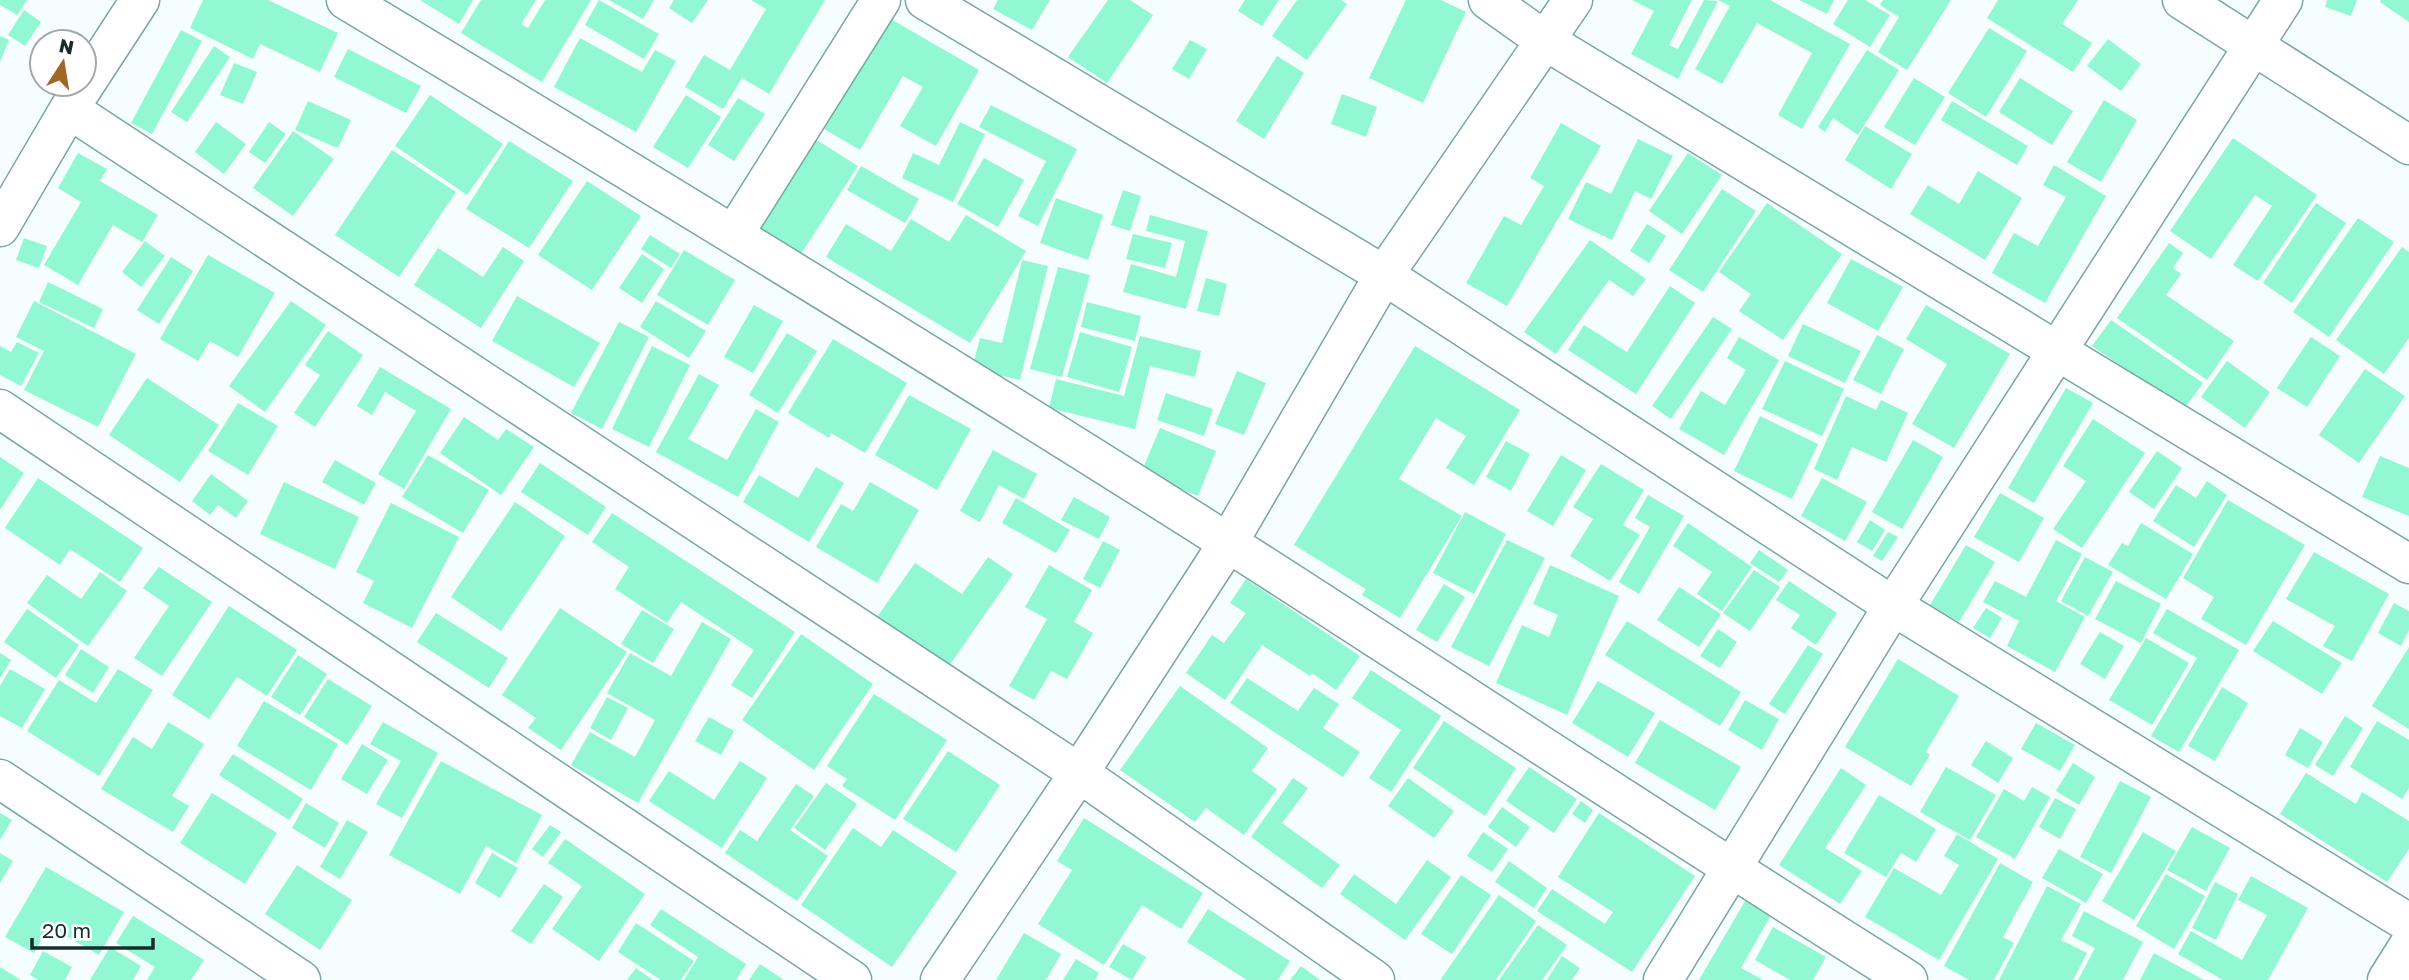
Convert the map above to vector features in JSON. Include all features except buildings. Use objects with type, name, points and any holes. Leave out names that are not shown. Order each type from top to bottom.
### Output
[{"type":"street","points":[[3,215],[140,0]]},
{"type":"street","points":[[346,0],[734,234],[1228,543],[1732,870],[1908,980]]},
{"type":"street","points":[[734,234],[881,0]]},
{"type":"street","points":[[925,0],[1384,275],[1893,606],[2409,923]]},
{"type":"street","points":[[1488,0],[1544,40],[2409,564]]},
{"type":"street","points":[[940,980],[1079,773],[1228,543],[1384,275],[1573,0]]},
{"type":"street","points":[[2182,0],[2409,145]]},
{"type":"street","points":[[1663,980],[1893,606],[2283,0]]},
{"type":"street","points":[[69,109],[1079,773],[1375,980]]},
{"type":"street","points":[[0,408],[852,980]]},
{"type":"street","points":[[0,779],[301,980]]},
{"type":"street","points":[[2387,980],[2409,945]]}]
